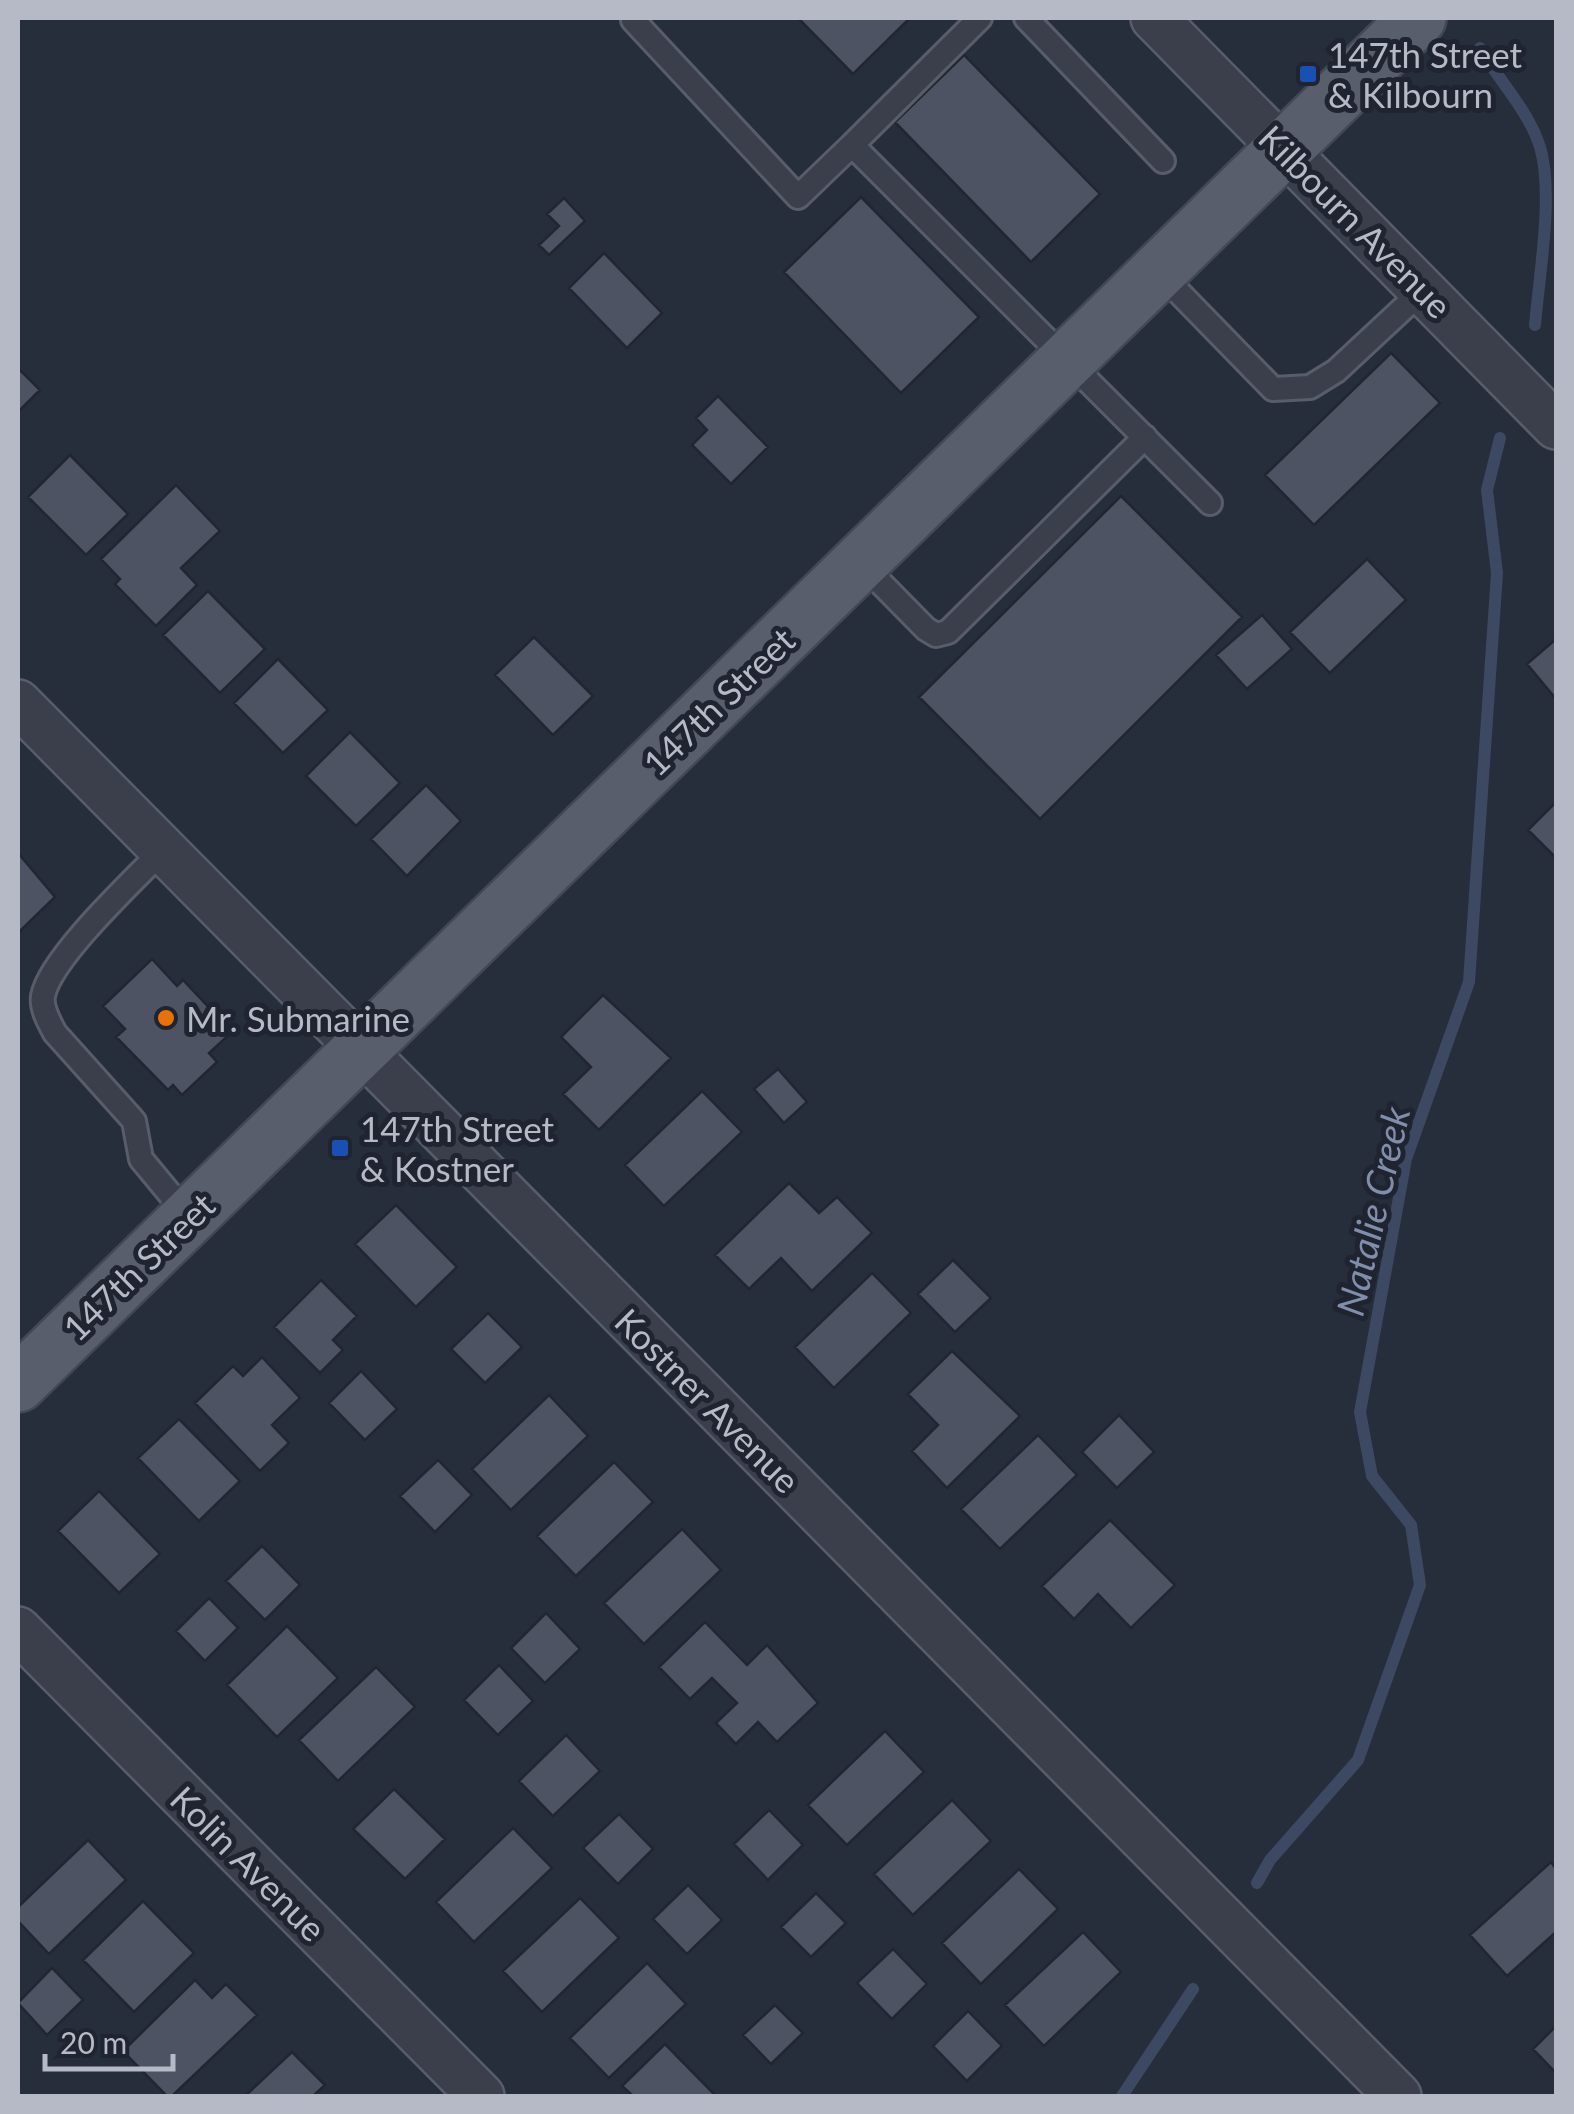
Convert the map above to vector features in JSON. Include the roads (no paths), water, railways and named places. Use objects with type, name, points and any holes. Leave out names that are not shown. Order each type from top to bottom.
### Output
[{"type":"main road","name":"147th Street","points":[[18,1384],[1418,18]]},
{"type":"street","name":"Kilbourn Avenue","points":[[1154,18],[1423,290],[1551,408]]},
{"type":"street","name":"Kostner Avenue","points":[[18,703],[1398,2096]]},
{"type":"street","name":"Kolin Avenue","points":[[18,1630],[481,2096]]},
{"type":"lane","points":[[635,18],[798,197],[980,18]]},
{"type":"lane","points":[[1026,18],[1162,161]]},
{"type":"lane","points":[[852,145],[1210,503]]},
{"type":"lane","points":[[1158,272],[1273,389],[1310,388],[1336,371],[1423,290]]},
{"type":"lane","points":[[860,562],[926,629],[936,635],[948,632],[1145,437]]},
{"type":"lane","points":[[164,850],[85,931],[58,968],[44,996],[46,1016],[55,1033],[134,1121],[141,1159],[189,1217]]},
{"type":"waterway","name":"Natalie Creek","points":[[1480,48],[1529,121],[1544,166],[1546,211],[1535,325]]},
{"type":"waterway","name":"Natalie Creek","points":[[1257,1883],[1270,1860],[1358,1760],[1420,1585],[1411,1525],[1372,1476],[1360,1412],[1406,1159],[1469,982],[1497,573],[1487,490],[1500,438]]},
{"type":"waterway","name":"Natalie Creek","points":[[1122,2096],[1193,1989]]},
{"type":"place","name":"147th Street & Kilbourn","points":[[1308,74]]},
{"type":"place","name":"Mr. Submarine","points":[[166,1018]]},
{"type":"place","name":"147th Street & Kostner","points":[[340,1148]]}]
